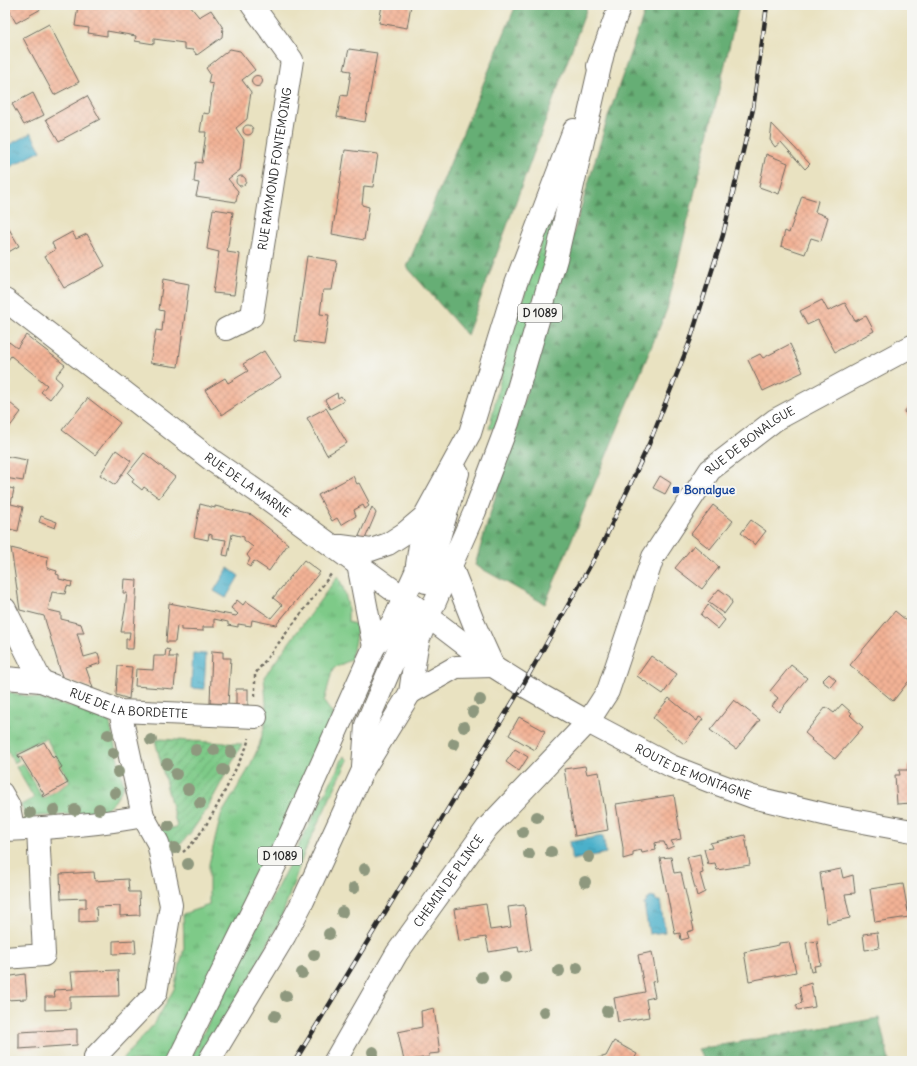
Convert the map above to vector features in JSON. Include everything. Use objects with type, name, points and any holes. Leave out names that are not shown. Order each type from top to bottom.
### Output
[{"type":"main road","name":"RUE RAYMOND FONTEMOING","points":[[226,329],[252,316],[292,60],[252,5]]},
{"type":"main road","name":"D 1089","points":[[428,617],[424,588],[516,283],[620,5]]},
{"type":"main road","name":"D 1089","points":[[209,1061],[286,935],[363,770],[410,693],[419,638],[475,511],[508,423],[556,259],[603,53]]},
{"type":"main road","name":"RUE DE LA MARNE","points":[[5,300],[213,461],[265,496],[358,564],[493,666]]},
{"type":"main road","name":"RUE DE BONALGUE","points":[[588,722],[608,691],[654,558],[710,470],[775,420],[912,346]]},
{"type":"main road","name":"D 1089","points":[[178,1061],[288,839],[374,647],[393,622],[416,572],[424,517],[470,433]]},
{"type":"main road","points":[[333,546],[370,550],[388,544],[406,533],[424,517]]},
{"type":"main road","points":[[358,564],[374,647]]},
{"type":"main road","points":[[410,693],[456,667],[493,666],[474,624],[451,566]]},
{"type":"main road","name":"D 1089","points":[[363,770],[366,725],[405,634],[404,598]]},
{"type":"main road","points":[[5,609],[41,681]]},
{"type":"main road","name":"ROUTE DE MONTAGNE","points":[[493,666],[588,722],[671,766],[753,797],[836,817],[912,831]]},
{"type":"main road","name":"RUE DE LA BORDETTE","points":[[5,678],[41,681],[120,710],[256,717]]},
{"type":"main road","points":[[95,1057],[156,993],[172,905],[158,843],[143,816],[120,710]]},
{"type":"main road","name":"CHEMIN DE PLINCE","points":[[335,1061],[397,953],[487,828],[588,722]]},
{"type":"main road","points":[[5,958],[44,955],[20,830],[116,822],[143,816]]},
{"type":"lane","points":[[5,790],[13,804],[20,830]]},
{"type":"green space","points":[[516,5],[588,5],[467,335],[407,267]]},
{"type":"green space","points":[[647,5],[739,5],[667,309],[545,604],[475,565],[607,120]]},
{"type":"green space","points":[[562,176],[553,250],[495,428],[489,429],[507,351]]},
{"type":"green space","points":[[338,576],[346,599],[348,622],[358,625],[351,660],[333,668],[324,702],[335,717],[321,751],[168,1061],[121,1061],[155,1023],[174,989],[184,948],[183,914],[209,905],[209,864],[221,815],[248,770],[259,746],[265,724],[266,703],[264,677]]},
{"type":"green space","points":[[5,691],[108,715],[124,786],[115,801],[104,812],[26,817],[21,805],[34,798],[16,767],[23,763],[43,799],[70,782],[46,738],[14,752],[19,760],[14,763],[7,750],[5,751]]},
{"type":"green space","points":[[155,740],[242,744],[208,807],[192,831],[167,860],[157,830],[177,827]]},
{"type":"green space","points":[[344,756],[348,760],[304,853],[281,919],[244,989],[201,1061],[189,1061]]},
{"type":"green space","points":[[879,1018],[889,1061],[705,1061],[698,1049]]},
{"type":"water","points":[[31,133],[41,151],[10,167],[5,158],[5,147]]},
{"type":"water","points":[[228,568],[239,576],[226,598],[214,591]]},
{"type":"water","points":[[193,653],[206,654],[204,689],[191,688]]},
{"type":"water","points":[[603,836],[606,853],[572,860],[569,842]]},
{"type":"water","points":[[651,897],[655,898],[657,901],[660,901],[665,932],[649,934],[644,904]]},
{"type":"building","points":[[6,5],[39,5],[41,9],[16,23]]},
{"type":"building","points":[[78,5],[146,5],[149,9],[155,5],[186,5],[190,6],[199,17],[211,10],[223,28],[222,37],[197,55],[193,50],[184,49],[184,43],[154,39],[154,44],[135,41],[136,36],[107,31],[107,36],[88,33],[89,28],[75,26]]},
{"type":"building","points":[[382,5],[411,5],[407,28],[379,23]]},
{"type":"building","points":[[49,24],[79,82],[54,95],[23,38]]},
{"type":"building","points":[[230,49],[240,51],[255,70],[242,80],[251,92],[247,119],[236,128],[244,140],[240,170],[228,179],[238,191],[236,202],[196,196],[199,183],[194,182],[196,162],[202,163],[206,132],[200,132],[203,113],[209,114],[213,84],[208,83],[210,74],[206,68]]},
{"type":"building","points":[[349,49],[377,53],[365,122],[337,117],[341,95],[347,96],[351,71],[344,70]]},
{"type":"building","points":[[255,76],[259,76],[261,77],[261,85],[255,86],[252,83],[252,79]]},
{"type":"building","points":[[33,93],[44,115],[24,125],[12,104]]},
{"type":"building","points":[[87,96],[100,119],[59,141],[46,119]]},
{"type":"building","points":[[772,124],[810,164],[805,169],[781,142],[775,147],[770,140]]},
{"type":"building","points":[[246,125],[250,125],[252,126],[252,134],[246,135],[243,132],[243,128]]},
{"type":"building","points":[[345,150],[378,154],[373,187],[364,186],[362,205],[369,207],[364,240],[332,234]]},
{"type":"building","points":[[766,154],[788,163],[779,194],[759,187]]},
{"type":"building","points":[[239,176],[243,176],[246,181],[243,186],[239,186],[236,183],[236,179]]},
{"type":"building","points":[[802,196],[818,201],[815,212],[828,217],[821,241],[811,238],[805,254],[781,246],[785,231],[789,233]]},
{"type":"building","points":[[213,209],[233,212],[227,252],[240,254],[234,295],[213,293],[219,252],[207,249]]},
{"type":"building","points":[[5,222],[19,246],[5,254]]},
{"type":"building","points":[[72,232],[76,239],[87,234],[105,266],[64,288],[45,256],[55,250],[52,243]]},
{"type":"building","points":[[307,256],[337,261],[332,290],[323,290],[320,314],[329,315],[324,345],[295,341]]},
{"type":"building","points":[[163,279],[189,284],[178,367],[150,363],[156,330],[162,331],[164,311],[159,310]]},
{"type":"building","points":[[822,300],[828,311],[845,303],[855,321],[866,316],[874,331],[835,352],[818,320],[807,325],[800,311]]},
{"type":"building","points":[[26,335],[65,365],[55,377],[62,383],[50,399],[41,392],[47,385],[11,356],[5,364],[5,348],[9,342],[17,348]]},
{"type":"building","points":[[790,344],[803,372],[763,391],[748,360],[760,354],[763,358]]},
{"type":"building","points":[[264,351],[281,377],[222,415],[205,390],[225,378],[228,383],[248,371],[243,364]]},
{"type":"building","points":[[337,393],[338,398],[341,396],[344,401],[330,409],[325,400]]},
{"type":"building","points":[[88,398],[120,423],[95,455],[62,430]]},
{"type":"building","points":[[5,399],[21,412],[5,433]]},
{"type":"building","points":[[912,402],[912,418],[904,412]]},
{"type":"building","points":[[326,408],[347,443],[327,455],[307,418]]},
{"type":"building","points":[[116,450],[131,461],[115,485],[100,475]]},
{"type":"building","points":[[144,453],[175,477],[159,498],[144,487],[142,490],[132,482],[134,479],[128,473]]},
{"type":"building","points":[[5,456],[27,460],[23,481],[5,478]]},
{"type":"building","points":[[353,476],[357,484],[359,483],[369,502],[367,503],[369,506],[365,509],[363,505],[354,510],[356,516],[341,525],[337,518],[332,521],[318,495]]},
{"type":"building","points":[[660,476],[671,483],[665,494],[653,488]]},
{"type":"building","points":[[5,487],[14,489],[11,504],[23,507],[18,531],[5,528]]},
{"type":"building","points":[[200,504],[252,515],[288,544],[269,571],[254,561],[250,567],[247,565],[250,559],[247,555],[253,547],[244,540],[244,537],[232,534],[228,556],[223,555],[226,540],[212,538],[212,535],[209,534],[208,540],[194,537]]},
{"type":"building","points":[[713,505],[733,521],[710,549],[691,534]]},
{"type":"building","points":[[372,507],[376,513],[365,539],[359,536]]},
{"type":"building","points":[[41,516],[57,522],[55,528],[39,522]]},
{"type":"building","points":[[751,520],[766,531],[755,545],[741,533]]},
{"type":"building","points":[[694,545],[719,567],[702,589],[675,568]]},
{"type":"building","points":[[11,548],[48,557],[47,568],[57,571],[56,574],[59,575],[59,579],[72,582],[71,587],[67,586],[65,594],[52,592],[48,610],[61,613],[61,619],[81,624],[84,633],[77,633],[84,657],[98,653],[101,663],[86,668],[93,688],[63,680],[44,616],[20,610]]},
{"type":"building","points":[[304,560],[320,572],[276,625],[252,620],[251,626],[238,624],[238,627],[228,625],[228,622],[214,619],[214,627],[203,627],[203,631],[181,630],[181,627],[177,626],[175,642],[166,642],[169,603],[236,616],[238,614],[231,608],[237,600],[243,605],[246,601],[271,618],[282,605],[273,598]]},
{"type":"building","points":[[124,579],[137,580],[133,649],[126,649],[126,639],[129,639],[130,632],[121,632],[127,593],[123,593]]},
{"type":"building","points":[[719,589],[730,597],[732,603],[724,614],[708,602]]},
{"type":"building","points":[[708,605],[725,620],[718,629],[701,615]]},
{"type":"building","points":[[895,611],[912,625],[912,677],[893,701],[850,665]]},
{"type":"building","points":[[166,649],[170,650],[169,657],[177,657],[174,689],[135,686],[136,669],[153,670],[154,656],[165,656]]},
{"type":"building","points":[[212,651],[223,652],[223,658],[231,658],[228,704],[210,703]]},
{"type":"building","points":[[651,656],[677,674],[663,694],[637,676]]},
{"type":"building","points":[[791,665],[807,678],[779,712],[772,706],[778,698],[770,691]]},
{"type":"building","points":[[118,666],[132,667],[129,699],[116,695]]},
{"type":"building","points":[[829,674],[836,680],[830,687],[822,681]]},
{"type":"building","points":[[236,689],[248,689],[248,705],[236,705]]},
{"type":"building","points":[[669,698],[697,721],[699,717],[703,719],[684,744],[653,718]]},
{"type":"building","points":[[734,700],[760,720],[736,749],[710,730]]},
{"type":"building","points":[[842,704],[852,713],[850,715],[863,727],[835,759],[811,740],[812,739],[805,733],[826,707],[834,713]]},
{"type":"building","points":[[519,717],[545,731],[535,750],[509,735]]},
{"type":"building","points":[[44,742],[53,758],[55,756],[62,767],[59,769],[68,783],[43,797],[42,795],[44,794],[18,755]]},
{"type":"building","points":[[515,749],[528,757],[519,771],[506,762]]},
{"type":"building","points":[[908,764],[912,764],[912,803],[897,804],[895,775],[900,775],[899,770],[908,770]]},
{"type":"building","points":[[585,766],[587,774],[599,772],[608,830],[575,836],[564,769]]},
{"type":"building","points":[[674,795],[681,839],[671,841],[674,846],[667,849],[664,842],[658,842],[655,843],[656,850],[642,853],[641,850],[633,852],[633,856],[623,859],[623,848],[616,804]]},
{"type":"building","points":[[745,835],[750,865],[717,870],[715,863],[708,864],[704,849],[712,848],[710,843]]},
{"type":"building","points":[[700,854],[703,873],[700,874],[705,892],[697,896],[687,857]]},
{"type":"building","points":[[671,857],[674,873],[681,872],[694,930],[687,932],[689,938],[681,940],[680,933],[675,934],[660,858]]},
{"type":"building","points":[[841,869],[843,878],[853,875],[855,893],[845,894],[850,918],[827,923],[820,873]]},
{"type":"building","points":[[94,872],[95,881],[128,879],[129,892],[139,892],[140,915],[120,916],[120,906],[96,907],[97,921],[79,922],[79,908],[86,908],[86,898],[61,899],[60,874]]},
{"type":"building","points":[[903,884],[909,917],[875,922],[870,889]]},
{"type":"building","points":[[486,904],[490,930],[511,927],[508,907],[524,905],[531,950],[519,952],[518,947],[489,952],[486,937],[459,941],[454,909]]},
{"type":"building","points":[[877,932],[879,948],[865,950],[863,934]]},
{"type":"building","points":[[135,940],[136,953],[113,954],[113,941]]},
{"type":"building","points":[[817,941],[821,965],[814,966],[815,971],[811,972],[806,943]]},
{"type":"building","points":[[789,942],[796,972],[749,981],[744,952]]},
{"type":"building","points":[[652,952],[657,981],[652,982],[655,997],[646,999],[649,1017],[618,1022],[614,998],[645,992],[638,955]]},
{"type":"building","points":[[118,970],[119,996],[70,997],[70,1009],[45,1010],[45,997],[55,997],[54,990],[73,989],[71,972]]},
{"type":"building","points":[[25,974],[27,999],[5,1000],[5,977]]},
{"type":"building","points":[[811,983],[815,1007],[798,1010],[796,1005],[802,1003],[799,987]]},
{"type":"building","points":[[434,1008],[440,1053],[429,1054],[429,1057],[404,1061],[398,1032],[422,1027],[421,1011]]},
{"type":"building","points":[[77,1029],[77,1045],[19,1049],[19,1032]]},
{"type":"building","points":[[614,1041],[637,1054],[633,1061],[587,1061],[606,1056]]},
{"type":"railway","points":[[295,1061],[523,685],[603,543],[649,444],[690,341],[723,235],[753,109],[767,5]]},
{"type":"place","name":"Bonalgue","points":[[676,490]]}]
